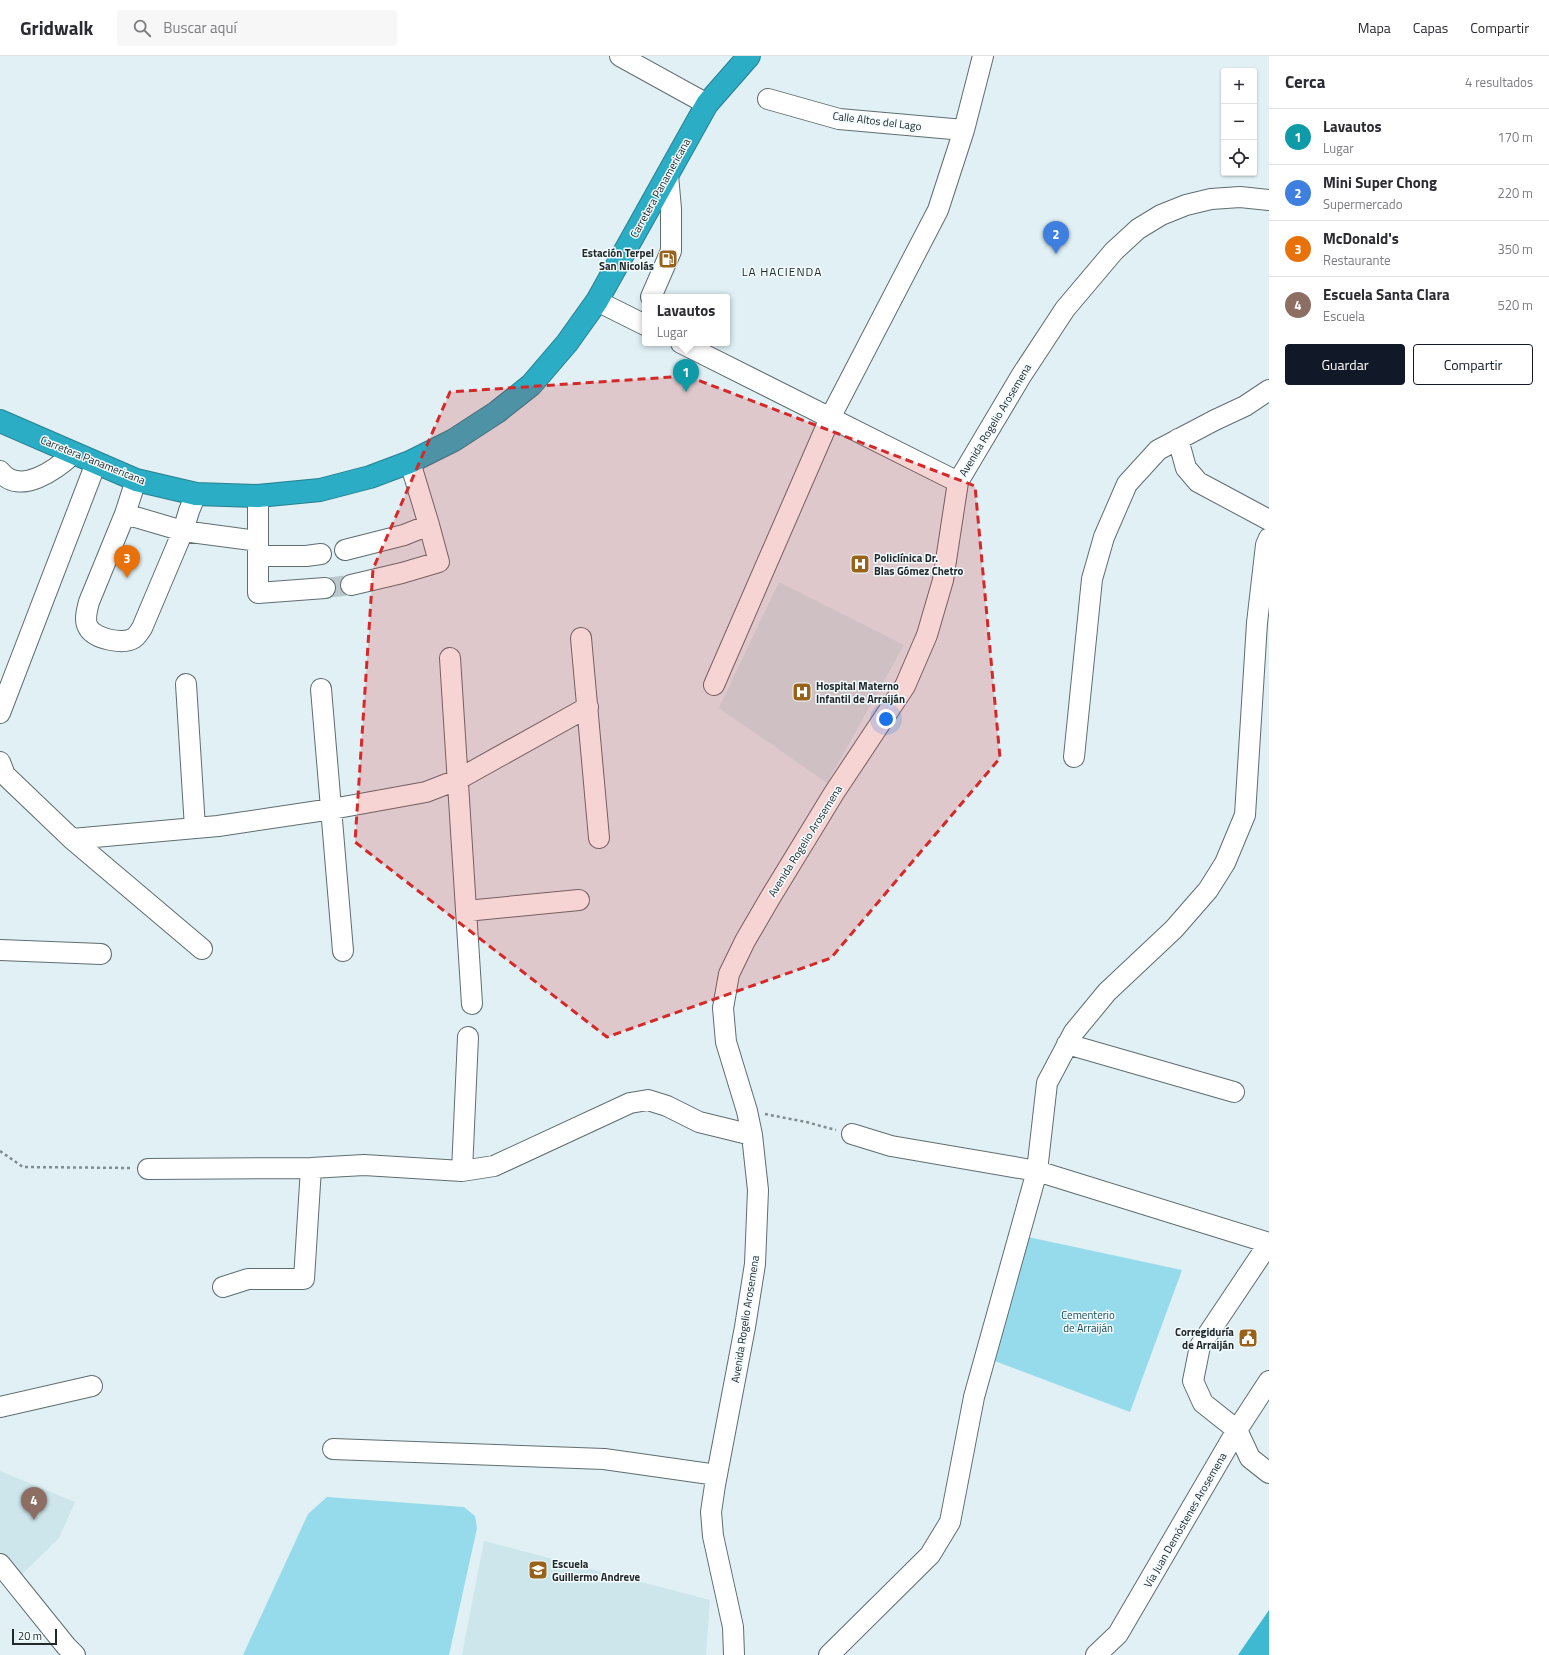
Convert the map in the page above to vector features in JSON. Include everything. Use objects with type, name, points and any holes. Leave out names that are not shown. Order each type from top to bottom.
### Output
[{"type":"highway","name":"Carretera Panamericana","points":[[0,422],[136,480],[196,494],[258,496],[320,490],[370,477],[410,462],[454,440],[497,412],[531,385],[567,343],[597,301],[707,104],[750,56]]},
{"type":"street","points":[[620,56],[707,104]]},
{"type":"street","points":[[714,684],[830,418],[938,210],[964,130],[983,56]]},
{"type":"street","name":"Calle Altos del Lago","points":[[768,98],[839,119],[964,130]]},
{"type":"street","points":[[652,294],[671,251],[671,209],[668,174]]},
{"type":"street","name":"Avenida Rogelio Arosemena","points":[[734,1655],[733,1627],[713,1536],[711,1512],[745,1328],[755,1264],[758,1190],[752,1135],[747,1111],[726,1042],[723,1008],[729,974],[744,941],[834,793],[905,686],[927,635],[943,580],[958,482],[1021,376],[1065,309],[1114,250],[1138,229],[1161,215],[1186,205],[1211,199],[1240,198],[1269,200]]},
{"type":"street","points":[[597,301],[642,318]]},
{"type":"street","points":[[687,346],[958,482]]},
{"type":"street","points":[[1074,757],[1092,579],[1104,537],[1127,484],[1158,450],[1245,406],[1269,390]]},
{"type":"street","points":[[1178,439],[1186,468],[1198,482],[1269,520]]},
{"type":"street","points":[[0,471],[4,477],[15,482],[26,482],[62,464],[74,453]]},
{"type":"street","points":[[351,584],[402,574],[439,562],[410,462]]},
{"type":"street","points":[[0,713],[96,463]]},
{"type":"street","points":[[136,480],[125,514],[89,602],[86,616],[87,627],[94,634],[105,639],[122,642],[134,638],[142,628],[184,531],[189,511],[196,494]]},
{"type":"street","points":[[258,496],[258,593],[325,588]]},
{"type":"street","points":[[125,514],[184,531],[258,549],[306,556],[321,554]]},
{"type":"street","points":[[345,550],[404,535],[429,525]]},
{"type":"street","points":[[829,1655],[930,1555],[950,1522],[974,1397],[1037,1171],[1047,1083],[1074,1032],[1107,992],[1174,929],[1208,890],[1225,863],[1245,815],[1257,623],[1266,545],[1269,538]]},
{"type":"street","points":[[581,638],[599,838]]},
{"type":"street","points":[[450,658],[472,1004]]},
{"type":"street","points":[[186,684],[195,828]]},
{"type":"street","points":[[321,689],[343,951]]},
{"type":"street","points":[[72,839],[195,828],[332,809],[426,792],[457,780],[588,707]]},
{"type":"street","points":[[0,762],[5,775],[72,839],[202,949]]},
{"type":"street","points":[[0,790],[21,789]]},
{"type":"street","points":[[466,911],[580,900]]},
{"type":"street","points":[[0,950],[101,954]]},
{"type":"street","points":[[462,1171],[468,1037]]},
{"type":"street","points":[[1068,1044],[1234,1092]]},
{"type":"street","points":[[148,1169],[311,1168],[364,1165],[462,1171],[494,1166],[630,1103],[648,1100],[668,1106],[699,1122],[752,1135]]},
{"type":"street","points":[[852,1134],[890,1146],[1037,1171],[1269,1243],[1200,1346],[1193,1381],[1203,1403],[1237,1430],[1250,1458],[1269,1472]]},
{"type":"street","points":[[223,1287],[248,1279],[304,1279],[311,1168]]},
{"type":"street","name":"Vía Juan Demóstenes Arosemena","points":[[1096,1655],[1118,1634],[1237,1430],[1269,1381]]},
{"type":"street","points":[[0,1407],[92,1386]]},
{"type":"street","points":[[333,1449],[604,1459],[717,1475]]},
{"type":"street","points":[[0,1564],[66,1646],[75,1655]]},
{"type":"path","points":[[747,1111],[806,1122],[852,1134]]},
{"type":"path","points":[[0,1151],[23,1167],[148,1169]]},
{"type":"highlighted area","points":[[687,376],[975,486],[1000,758],[831,958],[607,1037],[355,842],[373,569],[450,392]]},
{"type":"shaded area","name":"Hospital Materno Infantil de Arraiján","points":[[779,582],[904,645],[827,783],[719,708]]},
{"type":"shaded area","points":[[0,1471],[75,1502],[59,1538],[17,1579],[0,1558]]},
{"type":"shaded area","name":"Escuela Guillermo Andreve","points":[[484,1541],[710,1600],[706,1655],[462,1655]]},
{"type":"shaded area","points":[[1269,1610],[1269,1655],[1238,1655]]},
{"type":"green space","name":"Cementerio de Arraiján","points":[[1028,1237],[1182,1270],[1130,1412],[992,1360]]},
{"type":"green space","points":[[327,1497],[464,1507],[475,1516],[477,1528],[449,1655],[243,1655],[308,1514]]},
{"type":"tunnel","points":[[325,588],[351,585]]},
{"type":"place","name":"Mini Super Chong","points":[[1056,254]]},
{"type":"place","name":"Estación Terpel San Nicolás","points":[[668,259]]},
{"type":"place","name":"Lavautos","points":[[686,392]]},
{"type":"place","name":"Policlínica Dr. Blas Gómez Chetro","points":[[860,564]]},
{"type":"place","name":"McDonald's","points":[[127,578]]},
{"type":"place","name":"Hospital Materno Infantil de Arraiján","points":[[802,692]]},
{"type":"place","name":"Corregiduría de Arraiján","points":[[1248,1338]]},
{"type":"place","name":"Escuela Santa Clara","points":[[34,1520]]},
{"type":"place","name":"Escuela Guillermo Andreve","points":[[538,1570]]},
{"type":"district","name":"LA HACIENDA","points":[[782,271]]}]
